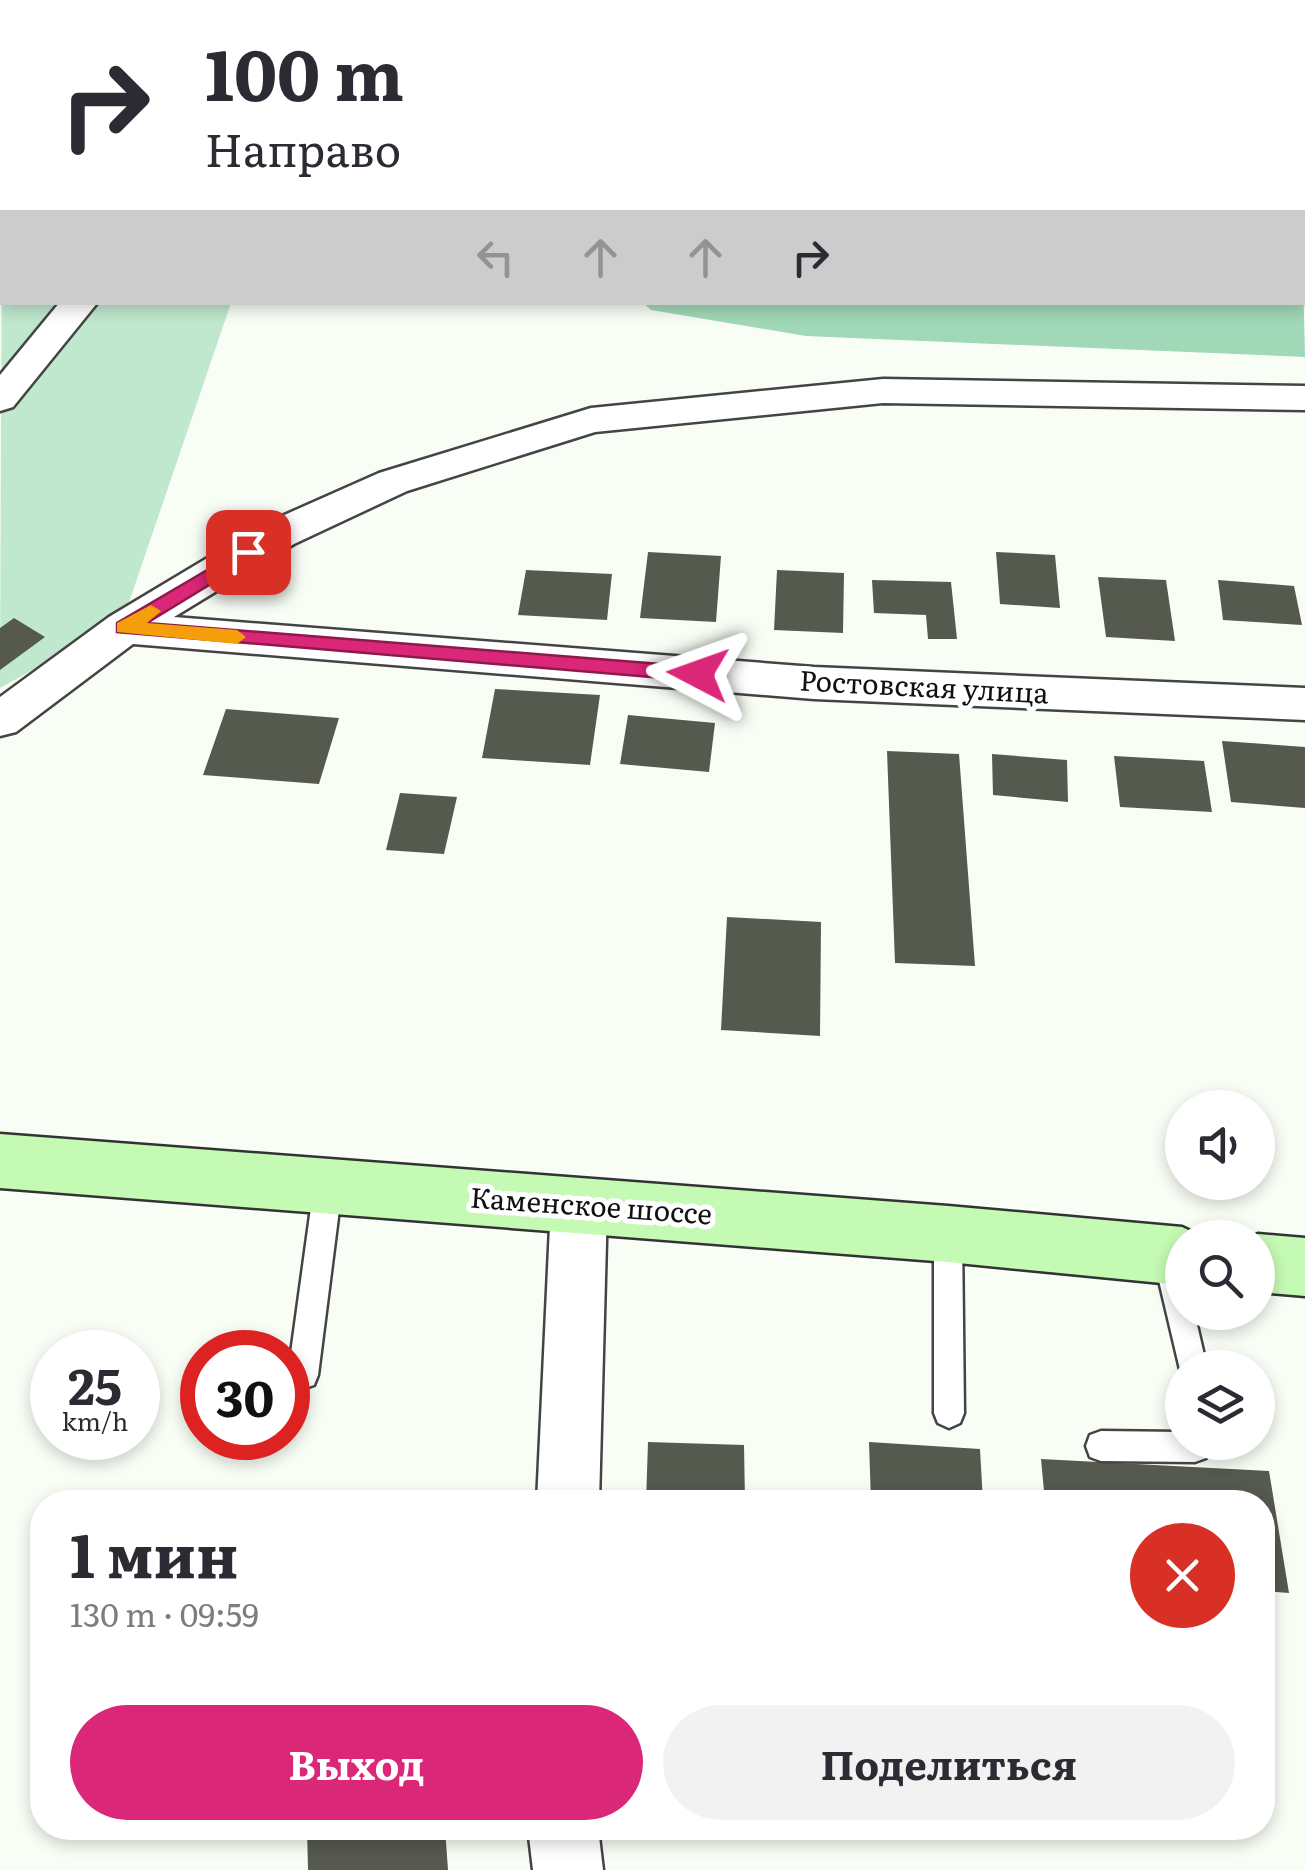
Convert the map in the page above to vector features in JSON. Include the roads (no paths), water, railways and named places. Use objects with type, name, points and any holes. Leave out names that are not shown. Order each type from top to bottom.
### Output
[{"type":"street","points":[[0,399],[78,305]]},
{"type":"street","points":[[0,720],[124,628],[279,534],[377,490],[591,420],[882,391],[1305,398]]},
{"type":"street","name":"Ростовская улица","points":[[124,628],[814,683],[1305,704]]},
{"type":"street","name":"Каменское шоссе","points":[[0,1161],[579,1204],[1165,1255]]},
{"type":"street","points":[[568,1490],[579,1204]]},
{"type":"street","points":[[1275,1264],[1305,1267]]},
{"type":"street","points":[[564,1840],[568,1870]]},
{"type":"lane","points":[[309,1330],[328,1186]]},
{"type":"lane","points":[[948,1234],[949,1413]]},
{"type":"lane","points":[[1101,1446],[1165,1446]]}]
